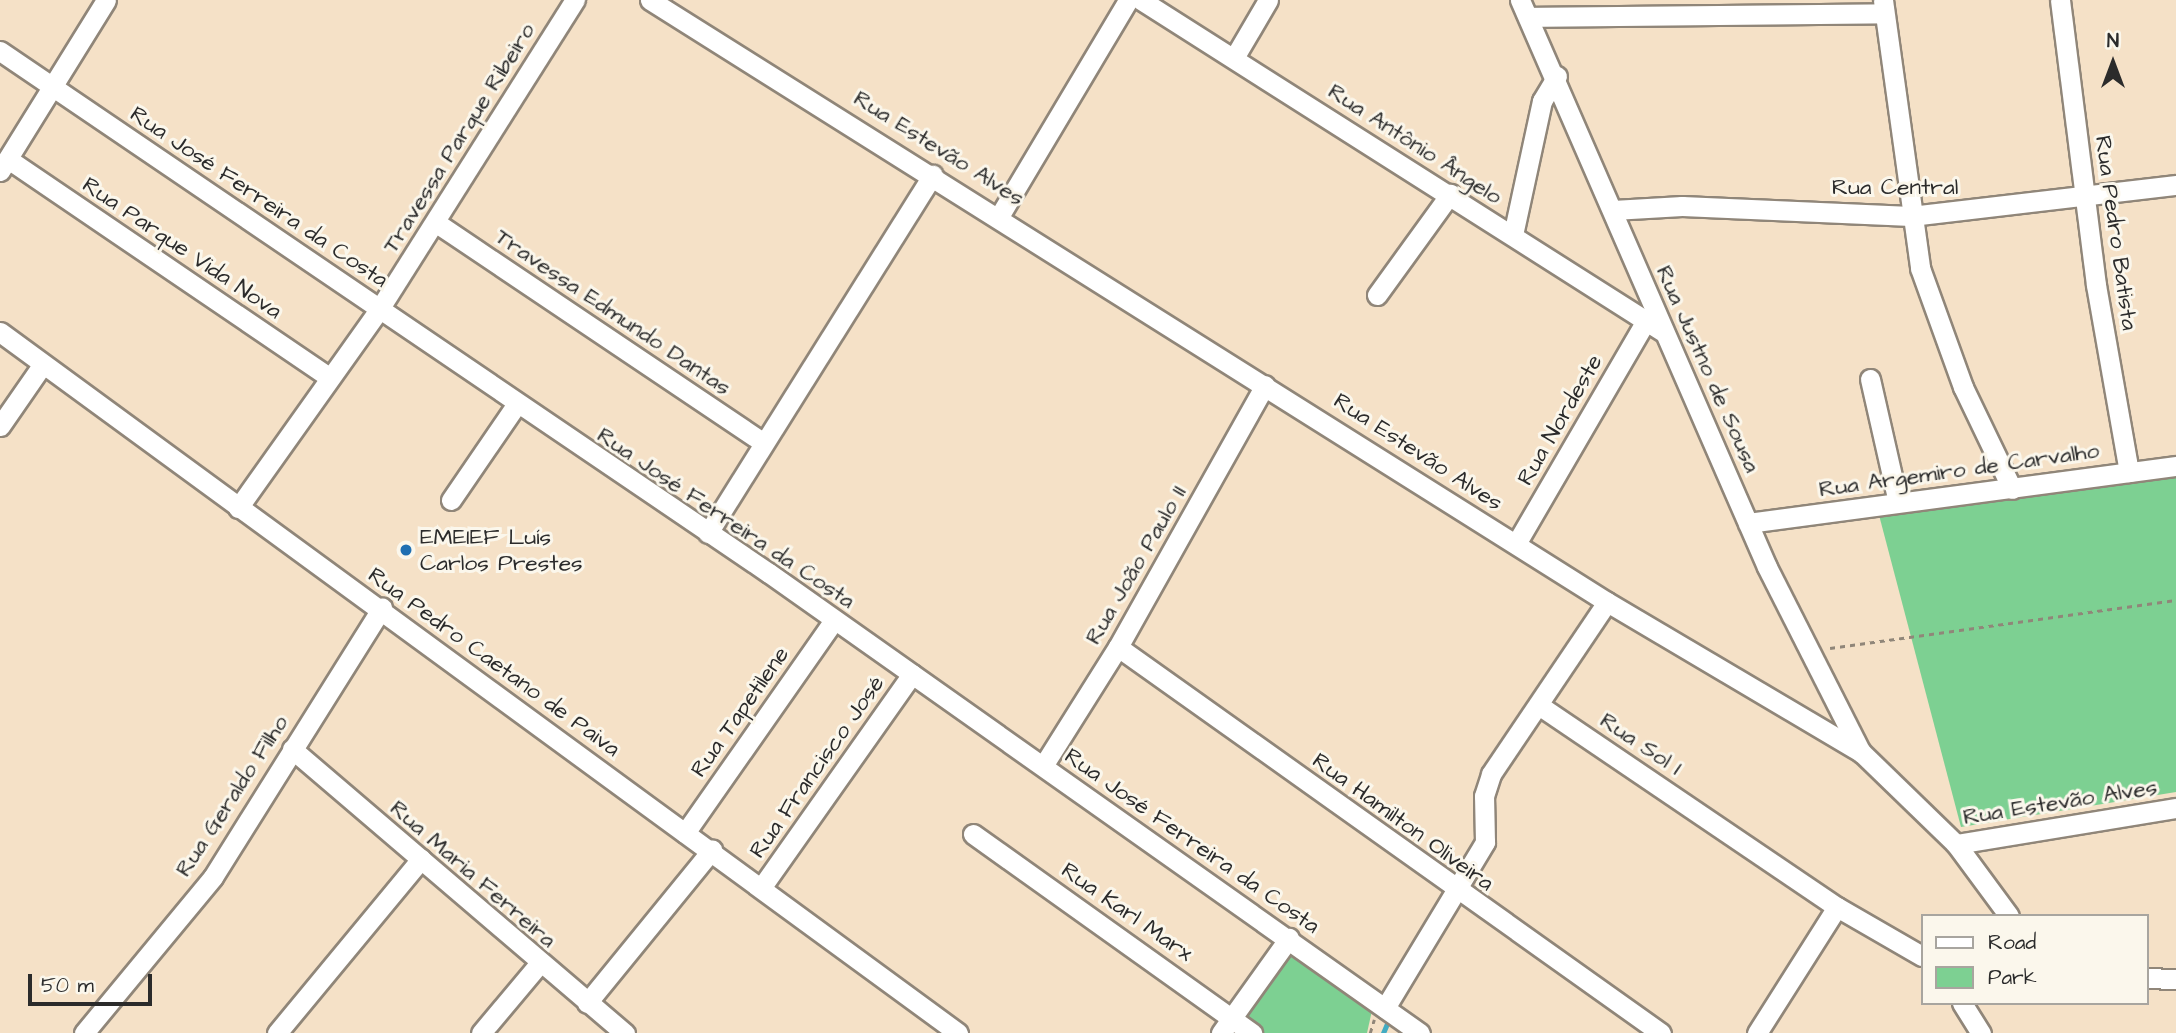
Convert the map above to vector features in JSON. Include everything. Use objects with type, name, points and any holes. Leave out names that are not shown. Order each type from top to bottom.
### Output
[{"type":"street","points":[[4,165],[106,0]]},
{"type":"street","name":"Travessa Parque Ribeiro","points":[[238,508],[380,308],[575,0]]},
{"type":"street","name":"Rua Estevão Alves","points":[[650,0],[1000,215],[1607,602],[1861,752],[1956,844],[2176,808]]},
{"type":"street","points":[[1000,215],[1128,0]]},
{"type":"street","name":"Rua Antônio Ângelo","points":[[1141,0],[1654,326]]},
{"type":"street","points":[[1234,58],[1268,0]]},
{"type":"street","name":"Rua Pedro Batista","points":[[2060,0],[2085,197],[2129,472]]},
{"type":"street","points":[[1524,8],[1883,6],[1911,216],[1929,303],[2012,489]]},
{"type":"street","name":"Rua Justno de Sousa","points":[[1524,8],[1557,76],[1613,210],[1654,326],[1809,651],[1861,752]]},
{"type":"street","name":"Rua José Ferreira da Costa","points":[[0,51],[834,620],[1289,938],[1420,1033]]},
{"type":"street","points":[[1513,236],[1542,101],[1557,76]]},
{"type":"street","name":"Rua Parque Vida Nova","points":[[4,165],[330,378]]},
{"type":"street","points":[[708,533],[933,175]]},
{"type":"street","name":"Rua Central","points":[[1613,210],[1682,206],[1911,216],[2176,185]]},
{"type":"street","points":[[1377,295],[1450,194]]},
{"type":"street","name":"Travessa Edmundo Dantas","points":[[435,222],[763,442]]},
{"type":"street","name":"Rua Nordeste","points":[[1516,544],[1654,326]]},
{"type":"street","name":"Rua Pedro Caetano de Paiva","points":[[0,332],[238,508],[382,608],[958,1033]]},
{"type":"street","points":[[0,426],[43,364]]},
{"type":"street","points":[[1870,379],[1898,502]]},
{"type":"street","name":"Rua João Paulo II","points":[[1043,766],[1118,647],[1265,385]]},
{"type":"street","points":[[451,500],[516,405]]},
{"type":"street","name":"Rua Argemiro de Carvalho","points":[[1748,523],[2176,466]]},
{"type":"street","points":[[1385,1007],[1485,842],[1484,796],[1491,774],[1540,706],[1607,602]]},
{"type":"street","name":"Rua Geraldo Filho","points":[[84,1033],[214,877],[382,608]]},
{"type":"street","name":"Rua Tapetilene","points":[[685,833],[834,620]]},
{"type":"street","name":"Rua Hamilton Oliveira","points":[[1118,647],[1455,890],[1661,1033]]},
{"type":"street","name":"Rua Francisco José","points":[[761,888],[912,674]]},
{"type":"street","name":"Rua Sol I","points":[[1540,706],[1838,906],[1920,955]]},
{"type":"street","name":"Rua Maria Ferreira","points":[[292,750],[421,859],[538,965],[625,1033]]},
{"type":"street","name":"Rua Karl Marx","points":[[973,834],[1233,1016],[1252,1033]]},
{"type":"street","points":[[1956,844],[2008,914]]},
{"type":"street","points":[[587,1003],[712,850]]},
{"type":"street","points":[[277,1033],[421,859]]},
{"type":"street","points":[[1757,1033],[1838,906]]},
{"type":"street","points":[[1221,1033],[1289,938]]},
{"type":"street","points":[[481,1033],[538,965]]},
{"type":"street","points":[[2148,978],[2176,978]]},
{"type":"street","points":[[1963,1005],[1981,1033]]},
{"type":"path","points":[[1809,651],[2176,600]]},
{"type":"green space","points":[[2176,476],[2176,792],[1961,827],[1879,515]]},
{"type":"green space","points":[[1303,953],[1373,1006],[1367,1033],[1263,1033],[1247,1019],[1248,1008],[1285,955]]},
{"type":"waterway","points":[[1383,1033],[1388,1021]]},
{"type":"place","name":"EMEIEF Luís Carlos Prestes","points":[[406,550]]}]
